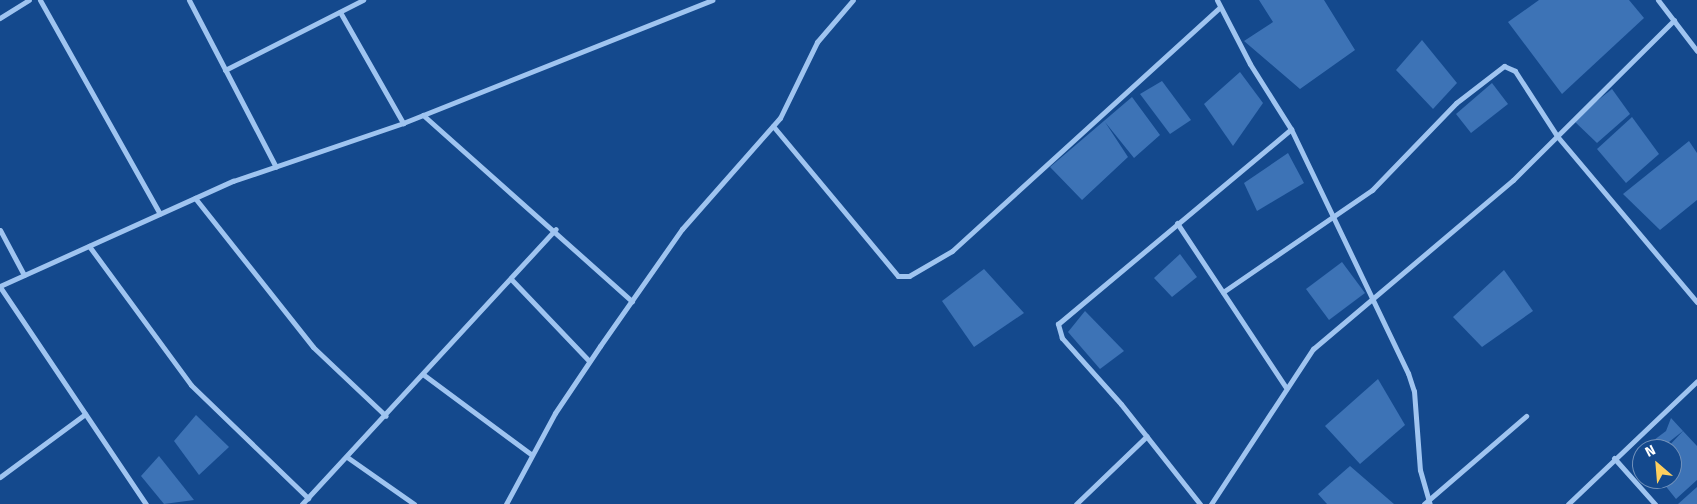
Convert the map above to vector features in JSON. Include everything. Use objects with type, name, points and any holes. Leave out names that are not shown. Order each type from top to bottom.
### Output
[{"type":"street","points":[[0,18],[29,0]]},
{"type":"street","points":[[40,0],[160,214]]},
{"type":"street","points":[[189,0],[276,166]]},
{"type":"street","points":[[225,70],[363,0]]},
{"type":"street","points":[[146,504],[0,287],[195,198],[276,166],[403,123],[712,0]]},
{"type":"street","points":[[506,504],[532,455],[589,361],[682,229],[773,126],[817,42],[853,0]]},
{"type":"street","points":[[1217,0],[1291,129],[1414,390],[1420,470],[1428,503],[1460,478],[1526,416]]},
{"type":"street","points":[[1658,0],[1697,51]]},
{"type":"street","points":[[773,126],[898,276],[909,276],[952,251],[1220,7]]},
{"type":"street","points":[[340,12],[403,123]]},
{"type":"street","points":[[1211,504],[1285,386],[1313,349],[1513,180],[1674,20]]},
{"type":"street","points":[[1223,292],[1372,190],[1495,69],[1504,66],[1515,71],[1557,136],[1697,302]]},
{"type":"street","points":[[422,115],[556,230],[632,301]]},
{"type":"street","points":[[1200,504],[1147,436],[1062,338],[1058,324],[1177,222],[1291,129]]},
{"type":"street","points":[[195,198],[313,346],[386,416]]},
{"type":"street","points":[[1177,222],[1285,386]]},
{"type":"street","points":[[0,230],[24,275]]},
{"type":"street","points":[[302,504],[386,416],[556,230]]},
{"type":"street","points":[[88,246],[191,385],[308,498]]},
{"type":"street","points":[[511,279],[589,361]]},
{"type":"street","points":[[424,375],[532,455]]},
{"type":"street","points":[[1568,504],[1614,458],[1697,381]]},
{"type":"street","points":[[0,477],[85,414]]},
{"type":"street","points":[[1076,504],[1147,436]]},
{"type":"street","points":[[347,457],[414,504]]},
{"type":"street","points":[[1614,458],[1655,504]]},
{"type":"building","points":[[1259,0],[1324,0],[1355,50],[1300,89],[1244,41],[1273,22]]},
{"type":"building","points":[[1539,0],[1629,0],[1644,18],[1562,94],[1508,22]]},
{"type":"building","points":[[1422,40],[1457,83],[1433,109],[1396,70]]},
{"type":"building","points":[[1240,72],[1263,103],[1233,146],[1204,104]]},
{"type":"building","points":[[1162,81],[1191,120],[1170,134],[1140,94]]},
{"type":"building","points":[[1492,83],[1508,104],[1471,133],[1456,114]]},
{"type":"building","points":[[1612,89],[1630,114],[1597,143],[1573,120]]},
{"type":"building","points":[[1132,97],[1160,135],[1134,158],[1105,122],[1128,157],[1082,200],[1050,167]]},
{"type":"building","points":[[1632,117],[1659,154],[1626,183],[1597,149]]},
{"type":"building","points":[[1689,141],[1697,153],[1697,200],[1660,230],[1623,194]]},
{"type":"building","points":[[1288,153],[1304,183],[1257,211],[1244,183]]},
{"type":"building","points":[[1180,254],[1197,277],[1172,297],[1154,278]]},
{"type":"building","points":[[1342,262],[1365,293],[1329,320],[1306,289]]},
{"type":"building","points":[[984,269],[1024,313],[974,347],[942,301]]},
{"type":"building","points":[[1504,270],[1533,311],[1482,347],[1453,317]]},
{"type":"building","points":[[1085,311],[1124,351],[1100,369],[1068,332]]},
{"type":"building","points":[[1378,379],[1405,425],[1360,464],[1325,426]]},
{"type":"building","points":[[196,415],[229,447],[199,475],[174,441]]},
{"type":"building","points":[[1671,418],[1683,431],[1673,439],[1655,439],[1666,431]]},
{"type":"building","points":[[1683,431],[1697,446],[1697,480],[1676,499],[1668,489],[1682,489],[1682,439],[1675,439]]},
{"type":"building","points":[[159,456],[194,500],[164,504],[141,476]]},
{"type":"building","points":[[1350,466],[1394,504],[1327,504],[1318,494]]},
{"type":"building","points":[[1697,487],[1697,504],[1678,504]]}]
